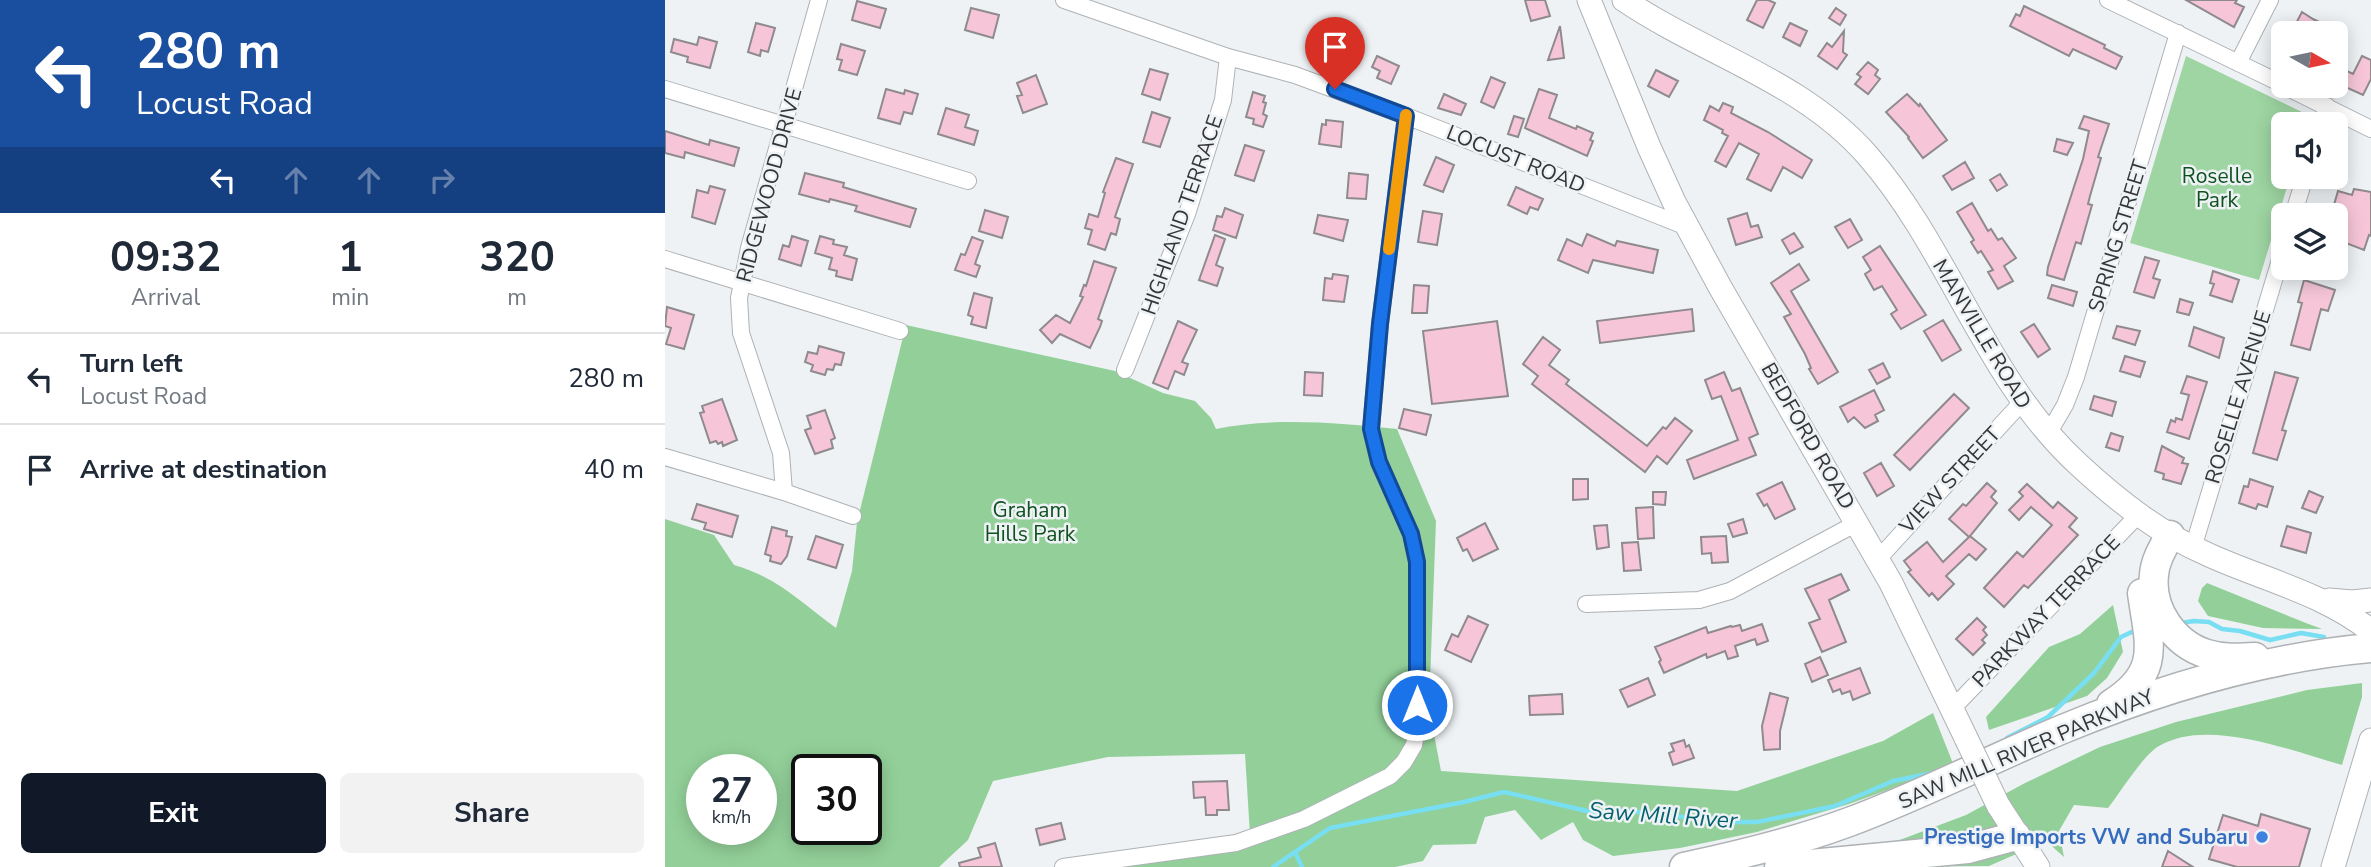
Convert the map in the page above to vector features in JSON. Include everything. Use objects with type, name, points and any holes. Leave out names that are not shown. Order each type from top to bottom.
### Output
[{"type":"highway","points":[[2164,531],[2155,565],[2155,596],[2163,618],[2185,643],[2204,653],[2227,657],[2314,655]]},
{"type":"highway","points":[[2089,719],[2129,692],[2138,683],[2147,666],[2149,642],[2141,573],[2144,552],[2164,531]]},
{"type":"highway","name":"SAW MILL RIVER PARKWAY","points":[[1685,867],[1777,845],[1851,821],[2089,719],[2187,685],[2314,655],[2371,648]]},
{"type":"highway","name":"SAW MILL RIVER PARKWAY","points":[[1755,867],[1885,824],[2063,746],[2148,713],[2284,676],[2371,663]]},
{"type":"highway","points":[[1779,867],[1968,849],[2016,836]]},
{"type":"main road","name":"BEDFORD ROAD","points":[[1588,0],[1649,147],[1687,227],[1878,559],[1907,613],[1998,805],[2038,867]]},
{"type":"main road","name":"MANVILLE ROAD","points":[[1624,0],[1690,40],[1798,96],[1834,122],[1857,144],[1900,198],[2022,402],[2048,434],[2091,475],[2164,531],[2331,602],[2371,631]]},
{"type":"main road","points":[[2331,602],[2371,600]]},
{"type":"main road","points":[[2333,867],[2371,740]]},
{"type":"street","name":"RIDGEWOOD DRIVE","points":[[784,492],[781,453],[741,333],[739,298],[819,0]]},
{"type":"street","name":"LOCUST ROAD","points":[[1064,0],[1228,57],[1295,75],[1687,227]]},
{"type":"street","points":[[2108,0],[2271,80]]},
{"type":"street","points":[[2238,63],[2270,0]]},
{"type":"street","name":"SPRING STREET","points":[[2048,434],[2065,405],[2076,377],[2178,33]]},
{"type":"street","name":"HIGHLAND TERRACE","points":[[1125,370],[1187,214],[1223,100],[1228,57]]},
{"type":"street","points":[[665,89],[968,181]]},
{"type":"street","points":[[2310,98],[2371,129]]},
{"type":"street","points":[[2325,112],[2327,106]]},
{"type":"street","points":[[1063,867],[1236,843],[1304,819],[1390,776],[1404,762],[1415,745],[1417,562],[1411,534],[1379,462],[1371,429],[1380,324],[1406,116]]},
{"type":"street","points":[[665,259],[900,331]]},
{"type":"street","name":"ROSELLE AVENUE","points":[[2164,531],[2271,278]]},
{"type":"street","name":"VIEW STREET","points":[[1878,559],[2022,402]]},
{"type":"street","points":[[665,457],[784,492],[853,516]]},
{"type":"street","points":[[1586,604],[1699,600],[1730,591],[1857,523]]},
{"type":"street","name":"PARKWAY TERRACE","points":[[1952,709],[2164,531]]},
{"type":"green space","name":"Roselle Park","points":[[2186,56],[2302,112],[2271,112],[2271,189],[2286,189],[2282,203],[2271,203],[2271,240],[2259,280],[2130,243]]},
{"type":"green space","name":"Graham Hills Park","points":[[906,325],[1115,371],[1163,393],[1195,401],[1211,418],[1216,429],[1283,422],[1397,429],[1436,521],[1429,708],[1441,771],[1737,791],[1883,741],[1933,713],[1954,766],[1849,804],[1757,832],[1680,848],[1613,856],[1583,840],[1573,822],[1541,840],[1515,810],[1485,817],[1476,844],[1433,845],[1423,861],[1395,867],[1053,867],[1250,835],[1245,754],[1108,757],[993,781],[968,840],[939,867],[665,867],[665,519],[714,535],[734,565],[777,584],[836,628],[852,571],[857,522]]},
{"type":"green space","points":[[2207,583],[2322,629],[2263,628],[2208,616],[2198,601],[2202,588]]},
{"type":"green space","points":[[2113,605],[2123,652],[2107,678],[2087,696],[1989,730],[1986,717],[2049,647],[2080,634]]},
{"type":"green space","points":[[2362,683],[2362,697],[2342,765],[2250,739],[2201,735],[2179,738],[2153,751],[2108,808],[2074,805],[2059,831],[2064,857],[2046,841],[1989,866],[1872,867],[1876,866],[1897,841],[1966,815],[2100,747],[2176,722],[2307,690]]},
{"type":"building","points":[[1525,0],[1545,0],[1550,16],[1531,21]]},
{"type":"building","points":[[1757,0],[1775,3],[1763,28],[1747,20]]},
{"type":"building","points":[[2186,0],[2237,0],[2235,3],[2244,7],[2234,27]]},
{"type":"building","points":[[857,1],[886,9],[880,28],[852,20]]},
{"type":"building","points":[[2024,6],[2105,45],[2104,48],[2122,57],[2116,69],[2073,49],[2069,56],[2010,26],[2016,14],[2020,16]]},
{"type":"building","points":[[971,8],[999,15],[993,38],[965,30]]},
{"type":"building","points":[[1836,8],[1846,15],[1840,25],[1829,18]]},
{"type":"building","points":[[2302,12],[2317,21],[2297,21]]},
{"type":"building","points":[[756,23],[775,28],[768,52],[761,50],[760,56],[748,52]]},
{"type":"building","points":[[1790,23],[1807,31],[1800,46],[1783,37]]},
{"type":"building","points":[[1560,26],[1564,58],[1548,60]]},
{"type":"building","points":[[1844,31],[1843,52],[1847,55],[1837,69],[1818,56],[1827,43],[1832,47]]},
{"type":"building","points":[[699,37],[717,42],[710,68],[687,62],[688,57],[671,52],[674,39],[697,45]]},
{"type":"building","points":[[841,44],[865,51],[857,75],[839,70],[842,60],[837,59]]},
{"type":"building","points":[[1377,56],[1399,66],[1391,84],[1377,78],[1380,71],[1372,67]]},
{"type":"building","points":[[2362,56],[2371,60],[2371,79],[2363,95],[2349,89],[2349,72],[2353,74]]},
{"type":"building","points":[[1868,62],[1878,70],[1875,75],[1880,79],[1868,94],[1855,84],[1861,77],[1857,74]]},
{"type":"building","points":[[1150,69],[1168,74],[1160,100],[1142,94]]},
{"type":"building","points":[[1656,70],[1678,81],[1669,97],[1648,86]]},
{"type":"building","points":[[1036,75],[1047,104],[1023,113],[1017,96],[1022,95],[1017,83]]},
{"type":"building","points":[[1491,77],[1505,83],[1494,108],[1481,102]]},
{"type":"building","points":[[886,89],[904,94],[905,90],[918,94],[912,114],[904,112],[900,124],[878,118]]},
{"type":"building","points":[[1539,89],[1557,95],[1549,118],[1593,133],[1587,156],[1525,128]]},
{"type":"building","points":[[1253,92],[1265,96],[1263,114],[1267,116],[1263,127],[1253,124],[1254,119],[1246,117]]},
{"type":"building","points":[[1444,94],[1466,104],[1461,115],[1438,108]]},
{"type":"building","points":[[1907,94],[1919,106],[1920,104],[1947,140],[1923,158],[1909,137],[1886,112]]},
{"type":"building","points":[[1723,103],[1733,107],[1731,113],[1768,132],[1812,160],[1802,178],[1783,167],[1771,191],[1747,179],[1759,154],[1739,143],[1726,167],[1715,161],[1728,136],[1722,133],[1723,130],[1704,120],[1710,106],[1719,111]]},
{"type":"building","points":[[946,108],[969,115],[965,127],[978,131],[974,145],[938,134]]},
{"type":"building","points":[[1152,112],[1170,118],[1160,147],[1143,142]]},
{"type":"building","points":[[1514,116],[1524,119],[1518,137],[1508,134]]},
{"type":"building","points":[[2084,116],[2109,124],[2098,157],[2101,158],[2088,204],[2092,205],[2081,244],[2076,242],[2064,280],[2047,275],[2083,159],[2089,131],[2079,128]]},
{"type":"building","points":[[1326,120],[1343,122],[1341,147],[1319,144],[1322,124],[1326,125]]},
{"type":"building","points":[[665,131],[709,145],[710,140],[739,148],[734,166],[685,152],[684,158],[665,153]]},
{"type":"building","points":[[2057,139],[2073,143],[2067,155],[2054,151]]},
{"type":"building","points":[[1245,145],[1264,151],[1254,181],[1235,175]]},
{"type":"building","points":[[1436,157],[1454,165],[1443,192],[1424,185]]},
{"type":"building","points":[[1116,158],[1133,164],[1115,217],[1120,219],[1116,235],[1111,233],[1105,250],[1088,244],[1092,230],[1085,228],[1089,214],[1098,217],[1105,193],[1103,192]]},
{"type":"building","points":[[1965,162],[1974,178],[1952,190],[1943,176]]},
{"type":"building","points":[[805,173],[844,183],[843,187],[916,209],[910,227],[855,211],[857,206],[799,194]]},
{"type":"building","points":[[1349,173],[1368,175],[1366,199],[1347,198]]},
{"type":"building","points":[[2000,174],[2007,185],[1997,191],[1990,180]]},
{"type":"building","points":[[710,186],[725,190],[715,224],[692,217],[697,190],[708,193]]},
{"type":"building","points":[[1516,187],[1543,199],[1538,210],[1530,207],[1527,214],[1508,205]]},
{"type":"building","points":[[2354,189],[2371,192],[2371,236],[2369,235],[2364,250],[2348,244],[2348,203],[2334,203],[2338,191],[2352,195]]},
{"type":"building","points":[[1972,203],[1988,231],[1991,229],[1998,240],[2002,238],[2016,258],[2004,266],[2013,281],[1998,289],[1988,272],[1993,270],[1981,251],[1978,253],[1971,242],[1974,240],[1957,212]]},
{"type":"building","points":[[1225,208],[1243,215],[1236,238],[1213,230],[1217,216],[1222,217]]},
{"type":"building","points":[[985,210],[1008,217],[1002,238],[979,231]]},
{"type":"building","points":[[1423,211],[1442,214],[1437,245],[1418,242]]},
{"type":"building","points":[[1747,213],[1751,227],[1758,225],[1762,237],[1736,245],[1728,219]]},
{"type":"building","points":[[1318,215],[1348,220],[1343,241],[1314,233]]},
{"type":"building","points":[[1850,219],[1862,240],[1848,248],[1835,227]]},
{"type":"building","points":[[1794,233],[1803,247],[1790,254],[1782,240]]},
{"type":"building","points":[[1587,234],[1615,246],[1617,241],[1658,250],[1653,273],[1593,260],[1588,273],[1558,260],[1567,239],[1582,246]]},
{"type":"building","points":[[1215,235],[1225,239],[1216,265],[1223,268],[1217,286],[1199,280]]},
{"type":"building","points":[[792,236],[808,241],[801,266],[779,259],[783,245],[789,247]]},
{"type":"building","points":[[820,236],[834,240],[833,244],[847,247],[844,255],[857,259],[852,280],[836,276],[837,271],[829,269],[832,258],[815,253]]},
{"type":"building","points":[[972,237],[983,241],[975,264],[980,266],[976,277],[955,270]]},
{"type":"building","points":[[1880,246],[1926,315],[1901,329],[1891,314],[1897,310],[1882,286],[1874,290],[1865,274],[1871,270],[1863,257]]},
{"type":"building","points":[[2145,257],[2159,261],[2153,278],[2160,280],[2154,298],[2134,292]]},
{"type":"building","points":[[1094,261],[1116,268],[1098,319],[1102,321],[1090,348],[1060,334],[1052,343],[1040,330],[1056,315],[1070,323],[1083,297],[1080,296]]},
{"type":"building","points":[[1799,264],[1809,280],[1791,291],[1838,372],[1818,384],[1784,317],[1791,314],[1771,283]]},
{"type":"building","points":[[2213,271],[2239,280],[2232,302],[2210,295],[2214,284],[2210,283]]},
{"type":"building","points":[[1333,274],[1348,276],[1344,302],[1323,300],[1325,278],[1332,279]]},
{"type":"building","points":[[2304,280],[2335,290],[2328,311],[2321,309],[2310,350],[2291,345],[2302,303],[2298,302]]},
{"type":"building","points":[[1414,285],[1429,286],[1427,313],[1412,313]]},
{"type":"building","points":[[2052,285],[2077,292],[2073,306],[2048,298]]},
{"type":"building","points":[[974,293],[992,298],[986,328],[971,324],[973,317],[968,315]]},
{"type":"building","points":[[2180,299],[2193,303],[2189,315],[2177,312]]},
{"type":"building","points":[[667,307],[694,315],[684,349],[666,344],[671,328],[665,326]]},
{"type":"building","points":[[1692,309],[1694,331],[1600,343],[1597,321]]},
{"type":"building","points":[[1943,320],[1961,350],[1942,361],[1924,331]]},
{"type":"building","points":[[1178,321],[1197,330],[1182,362],[1188,364],[1184,375],[1175,371],[1168,389],[1153,383]]},
{"type":"building","points":[[1497,321],[1508,396],[1432,404],[1423,331]]},
{"type":"building","points":[[2034,324],[2050,349],[2038,357],[2021,332]]},
{"type":"building","points":[[2117,326],[2140,331],[2135,345],[2113,338]]},
{"type":"building","points":[[2194,327],[2224,338],[2219,358],[2189,346]]},
{"type":"building","points":[[1543,337],[1560,350],[1549,365],[1569,380],[1566,384],[1647,446],[1663,427],[1666,429],[1675,418],[1692,431],[1667,464],[1657,456],[1645,472],[1532,384],[1538,376],[1523,364]]},
{"type":"building","points":[[819,346],[844,353],[841,365],[835,364],[833,370],[827,369],[825,375],[811,371],[813,365],[805,362],[808,352],[817,354]]},
{"type":"building","points":[[2125,356],[2145,362],[2140,377],[2120,371]]},
{"type":"building","points":[[1883,363],[1890,377],[1877,384],[1869,370]]},
{"type":"building","points":[[1305,372],[1323,373],[1322,396],[1304,395]]},
{"type":"building","points":[[1724,372],[1732,391],[1740,388],[1758,434],[1749,438],[1756,455],[1694,479],[1687,460],[1738,440],[1721,396],[1712,399],[1705,380]]},
{"type":"building","points":[[2275,372],[2298,378],[2282,430],[2286,431],[2277,460],[2253,453]]},
{"type":"building","points":[[2187,376],[2207,382],[2189,439],[2167,432],[2171,420],[2182,420],[2189,395],[2181,393]]},
{"type":"building","points":[[1874,390],[1884,410],[1875,415],[1878,421],[1865,428],[1854,417],[1848,422],[1840,407]]},
{"type":"building","points":[[1954,394],[1969,408],[1910,470],[1894,455]]},
{"type":"building","points":[[2094,396],[2116,402],[2112,416],[2090,409]]},
{"type":"building","points":[[722,399],[737,440],[723,446],[722,442],[710,443],[700,413],[704,412],[702,406]]},
{"type":"building","points":[[1404,409],[1431,415],[1426,435],[1399,428]]},
{"type":"building","points":[[825,410],[835,438],[831,440],[833,448],[815,454],[805,430],[811,428],[807,416]]},
{"type":"building","points":[[2111,433],[2123,437],[2119,451],[2106,447]]},
{"type":"building","points":[[2162,446],[2184,458],[2182,463],[2188,464],[2181,484],[2163,479],[2164,474],[2155,471]]},
{"type":"building","points":[[1881,463],[1894,486],[1877,496],[1864,473]]},
{"type":"building","points":[[1573,479],[1588,479],[1588,499],[1573,500]]},
{"type":"building","points":[[2250,479],[2273,487],[2267,507],[2258,504],[2256,509],[2239,503],[2244,486],[2248,487]]},
{"type":"building","points":[[1782,482],[1795,509],[1775,519],[1767,504],[1764,506],[1757,494]]},
{"type":"building","points":[[1987,483],[1996,491],[1991,497],[1997,503],[1970,536],[1986,549],[1976,560],[1969,554],[1946,576],[1954,584],[1938,600],[1932,593],[1929,596],[1908,572],[1911,570],[1904,561],[1927,542],[1943,562],[1969,537],[1949,519],[1963,504],[1966,506]]},
{"type":"building","points":[[2027,484],[2053,508],[2058,502],[2077,518],[2069,527],[2078,535],[2028,588],[2024,585],[2004,607],[1984,588],[2017,552],[2023,557],[2052,525],[2031,507],[2019,520],[2009,510],[2023,496],[2019,492]]},
{"type":"building","points":[[2309,491],[2323,497],[2316,513],[2302,508]]},
{"type":"building","points":[[1653,492],[1666,492],[1665,505],[1653,504]]},
{"type":"building","points":[[697,504],[738,516],[732,537],[704,529],[706,523],[692,519]]},
{"type":"building","points":[[1653,507],[1654,538],[1638,539],[1636,508]]},
{"type":"building","points":[[1743,519],[1747,533],[1733,537],[1728,524]]},
{"type":"building","points":[[1485,523],[1498,549],[1473,561],[1467,549],[1463,551],[1457,538]]},
{"type":"building","points":[[1607,525],[1609,547],[1597,549],[1594,526]]},
{"type":"building","points":[[2287,526],[2311,533],[2306,553],[2281,546]]},
{"type":"building","points":[[772,527],[787,531],[786,536],[792,537],[787,556],[781,564],[770,561],[771,556],[765,554]]},
{"type":"building","points":[[816,536],[843,545],[836,568],[808,559]]},
{"type":"building","points":[[1726,536],[1728,562],[1712,563],[1711,553],[1702,554],[1701,537]]},
{"type":"building","points":[[1638,542],[1641,570],[1624,571],[1622,543]]},
{"type":"building","points":[[1841,574],[1849,590],[1829,600],[1846,642],[1822,652],[1809,623],[1820,619],[1805,589]]},
{"type":"building","points":[[1468,616],[1488,625],[1471,662],[1445,650],[1452,634],[1458,637]]},
{"type":"building","points":[[1977,618],[1986,627],[1983,630],[1987,635],[1982,640],[1985,643],[1973,655],[1956,639]]},
{"type":"building","points":[[1762,624],[1768,641],[1757,645],[1755,639],[1735,646],[1738,656],[1728,659],[1725,651],[1707,658],[1706,654],[1664,673],[1659,662],[1661,660],[1655,647],[1706,627],[1708,633],[1740,625],[1742,631]]},
{"type":"building","points":[[1820,657],[1828,675],[1812,682],[1805,664]]},
{"type":"building","points":[[1860,668],[1870,693],[1853,700],[1850,691],[1842,694],[1840,689],[1833,692],[1828,680]]},
{"type":"building","points":[[1648,678],[1655,695],[1628,707],[1620,690]]},
{"type":"building","points":[[1770,693],[1788,698],[1780,731],[1780,749],[1764,750],[1762,726]]},
{"type":"building","points":[[1562,694],[1563,714],[1530,715],[1529,696]]},
{"type":"building","points":[[1684,740],[1694,758],[1673,765],[1669,753],[1674,751],[1671,744]]},
{"type":"building","points":[[1227,781],[1229,810],[1217,810],[1217,815],[1206,815],[1205,797],[1194,798],[1193,782]]},
{"type":"building","name":"Prestige Imports VW and Subaru","points":[[2261,814],[2310,829],[2299,867],[2237,867],[2209,859],[2223,815],[2258,826]]},
{"type":"building","points":[[1061,823],[1065,839],[1040,845],[1036,829]]},
{"type":"building","points":[[995,843],[1002,867],[960,867],[959,863],[981,857],[978,848]]},
{"type":"building","points":[[2168,851],[2193,867],[2162,867]]},
{"type":"waterway","name":"Saw Mill River","points":[[2181,623],[2209,622],[2222,629],[2270,640],[2301,633],[2324,637]]},
{"type":"waterway","name":"Saw Mill River","points":[[2007,738],[2048,717],[2094,673],[2121,637],[2136,630]]},
{"type":"waterway","name":"Saw Mill River","points":[[1273,867],[1330,828],[1504,792],[1596,813],[1619,810],[1729,822],[1757,822],[1835,806],[1893,781],[1933,773]]},
{"type":"waterway","points":[[1295,852],[1302,867]]},
{"type":"slow traffic","points":[[1389,249],[1406,115]]},
{"type":"place","name":"Prestige Imports VW and Subaru","points":[[2262,837]]},
{"type":"route","points":[[1335,89],[1406,116],[1380,324],[1371,429],[1379,462],[1411,534],[1417,562],[1417,705]]}]
